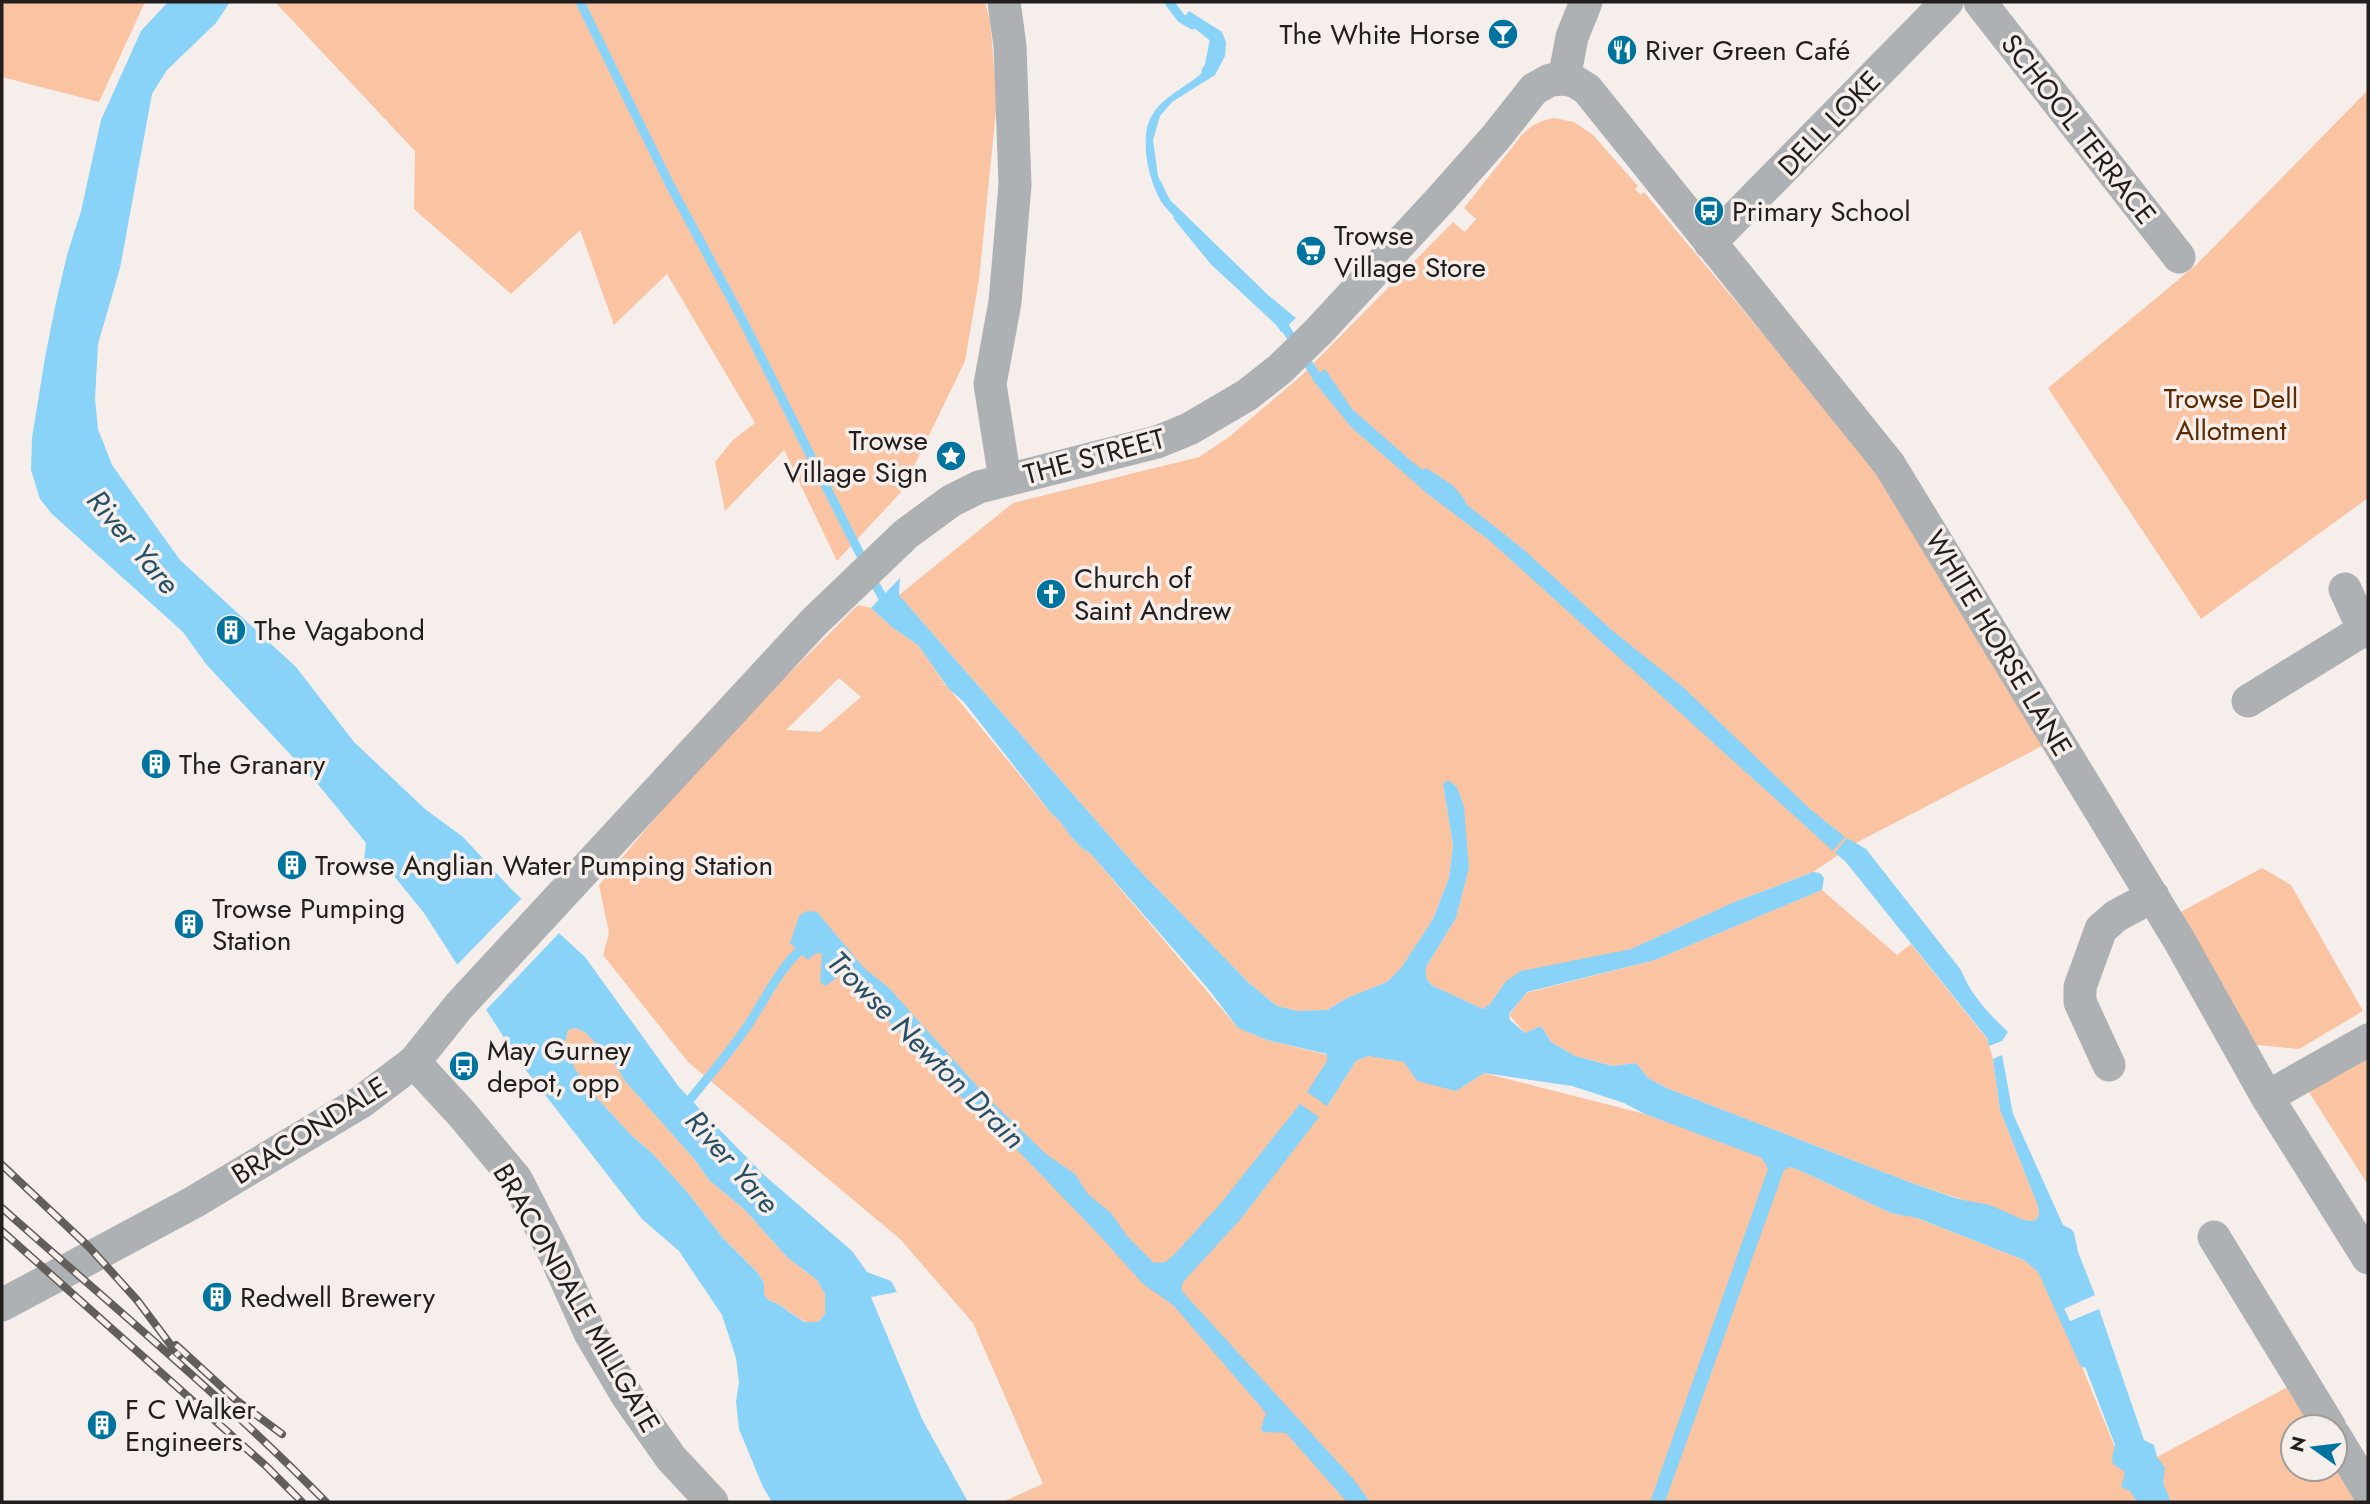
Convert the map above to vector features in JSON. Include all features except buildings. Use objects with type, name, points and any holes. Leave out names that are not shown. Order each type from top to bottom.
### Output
[{"type":"street","points":[[1004,2],[1010,46],[1015,185],[1005,302],[990,384],[1005,480]]},
{"type":"street","points":[[1564,79],[1572,37],[1586,2]]},
{"type":"street","name":"DELL LOKE","points":[[1710,243],[1947,2]]},
{"type":"street","name":"SCHOOL TERRACE","points":[[1980,2],[2179,257]]},
{"type":"street","name":"THE STREET","points":[[566,891],[814,622],[906,534],[951,501],[979,487],[1157,442],[1189,429],[1247,395],[1280,369],[1319,331],[1464,173],[1529,94],[1550,80],[1564,79]]},
{"type":"street","name":"WHITE HORSE LANE","points":[[1564,79],[1574,81],[1587,89],[1889,464],[2153,896],[2267,1097],[2368,1258]]},
{"type":"street","points":[[2248,701],[2367,630],[2345,589]]},
{"type":"street","name":"BRACONDALE","points":[[2,1305],[194,1202],[361,1102],[414,1062],[472,991],[566,891]]},
{"type":"street","points":[[2109,1065],[2080,1002],[2080,987],[2101,929],[2116,916],[2153,896]]},
{"type":"street","points":[[2267,1097],[2368,1040]]},
{"type":"street","name":"BRACONDALE MILLGATE","points":[[414,1062],[516,1179],[555,1255],[590,1333],[628,1397],[671,1458],[712,1502]]},
{"type":"street","points":[[2214,1237],[2321,1413]]},
{"type":"street","points":[[2349,1459],[2368,1490]]},
{"type":"green space","points":[[2,2],[145,2],[99,102],[2,77]]},
{"type":"green space","points":[[275,2],[985,2],[990,21],[997,101],[979,280],[965,361],[902,491],[837,561],[784,450],[725,511],[715,462],[733,440],[755,423],[667,274],[614,325],[580,230],[511,294],[414,209],[415,151]]},
{"type":"green space","name":"Trowse Dell Allotment","points":[[2368,90],[2368,498],[2201,619],[2048,388],[2196,265]]},
{"type":"green space","points":[[1554,118],[1574,122],[1593,135],[1638,186],[1635,189],[1641,195],[1644,192],[1877,470],[2042,746],[1856,843],[1813,872],[1732,903],[1631,949],[1506,981],[1490,1004],[1483,1009],[1431,985],[1426,977],[1426,967],[1456,918],[1469,868],[1443,784],[1453,845],[1449,878],[1433,919],[1401,968],[1387,982],[1347,998],[1327,1010],[1298,1011],[1277,1006],[1249,983],[1141,872],[899,595],[1013,503],[1199,457],[1229,437],[1301,376],[1453,222],[1465,232],[1476,219],[1464,208],[1525,132],[1536,124]]},
{"type":"green space","points":[[858,605],[871,608],[893,628],[918,645],[945,684],[938,685],[946,685],[1051,813],[1078,844],[1090,853],[1238,1028],[1267,1040],[1332,1056],[1327,1106],[1356,1061],[1368,1056],[1404,1062],[1418,1081],[1484,1073],[1645,1114],[1801,1171],[1891,1213],[1914,1217],[2024,1260],[2046,1279],[2125,1472],[2295,1383],[2313,1413],[2279,1413],[2279,1483],[2349,1483],[2349,1473],[2367,1502],[1002,1502],[1043,1484],[973,1323],[900,1239],[688,1062],[603,955],[609,933],[599,885],[715,747]],"holes":[[[839,678],[861,697],[820,732],[786,730]]]},
{"type":"green space","points":[[2262,868],[2291,885],[2363,1011],[2299,1049],[2257,1045],[2177,914]]},
{"type":"green space","points":[[1822,890],[1897,955],[1911,944],[1987,1039],[1993,1059],[2000,1110],[2038,1206],[2039,1216],[2034,1221],[1909,1182],[1669,1089],[1648,1078],[1636,1063],[1614,1066],[1575,1056],[1551,1042],[1541,1026],[1525,1033],[1509,1015],[1526,993],[1655,960]]},
{"type":"green space","points":[[576,1028],[586,1033],[614,1063],[625,1081],[695,1160],[709,1180],[745,1210],[787,1257],[817,1280],[825,1294],[825,1314],[818,1322],[805,1322],[768,1300],[764,1294],[764,1283],[757,1272],[723,1238],[653,1154],[631,1135],[596,1097],[575,1069],[565,1043],[568,1030]]},
{"type":"green space","points":[[2368,1052],[2368,1185],[2307,1089]]},
{"type":"water","name":"River Yare","points":[[168,2],[230,2],[216,23],[167,70],[152,94],[120,268],[98,344],[95,399],[98,429],[112,465],[180,560],[296,667],[354,742],[425,809],[463,837],[512,890],[585,957],[679,1087],[715,1125],[764,1175],[852,1251],[867,1272],[891,1281],[897,1292],[871,1297],[922,1419],[968,1502],[772,1502],[739,1429],[736,1358],[722,1315],[679,1251],[642,1219],[521,1064],[424,913],[381,860],[376,865],[364,860],[366,843],[316,782],[206,664],[183,632],[52,514],[40,499],[31,470],[32,438],[55,307],[81,211],[101,120],[141,31]],"holes":[[[576,1028],[586,1033],[614,1063],[625,1081],[695,1160],[709,1180],[745,1210],[787,1257],[817,1280],[825,1294],[825,1314],[818,1322],[804,1322],[768,1300],[764,1294],[764,1283],[757,1272],[723,1238],[653,1154],[631,1135],[596,1097],[575,1069],[565,1043],[568,1030]]]},
{"type":"water","points":[[1189,11],[1222,32],[1226,42],[1225,56],[1215,75],[1172,102],[1160,116],[1153,140],[1158,176],[1170,200],[1269,296],[1296,318],[1281,332],[1250,293],[1165,207],[1158,196],[1147,162],[1146,136],[1150,119],[1170,96],[1195,79],[1212,58],[1213,43],[1183,19]]},
{"type":"water","points":[[1325,369],[1352,409],[1409,459],[1523,549],[1614,632],[1683,687],[1810,809],[1845,837],[1833,851],[1490,541],[1429,495],[1351,427],[1312,379]]},
{"type":"water","points":[[900,578],[899,595],[1141,872],[1249,983],[1277,1006],[1298,1011],[1327,1010],[1347,998],[1387,982],[1401,968],[1433,919],[1449,878],[1453,845],[1443,784],[1448,780],[1457,787],[1464,807],[1469,868],[1456,918],[1426,967],[1426,977],[1431,985],[1483,1009],[1490,1004],[1506,981],[1521,971],[1631,949],[1732,903],[1813,872],[1820,873],[1824,878],[1822,890],[1655,960],[1527,992],[1509,1014],[1510,1020],[1525,1033],[1541,1026],[1551,1042],[1575,1056],[1613,1066],[1636,1063],[1648,1078],[1669,1089],[1909,1182],[1958,1199],[1990,1205],[2024,1220],[2034,1221],[2039,1216],[2038,1206],[2000,1110],[1993,1059],[2002,1055],[2013,1114],[2063,1225],[2074,1233],[2078,1252],[2095,1295],[2061,1310],[2046,1279],[2024,1260],[1917,1218],[1891,1213],[1790,1167],[1784,1170],[1665,1502],[1650,1502],[1768,1169],[1762,1158],[1645,1114],[1624,1103],[1572,1086],[1484,1073],[1456,1091],[1417,1081],[1404,1062],[1368,1056],[1356,1061],[1327,1106],[1307,1092],[1327,1061],[1327,1054],[1267,1040],[1238,1028],[1210,991],[1090,853],[1078,844],[1051,813],[964,702],[949,689],[918,645],[893,628],[871,608]]},
{"type":"water","points":[[1847,838],[1866,849],[1961,970],[1981,1004],[2008,1032],[2002,1041],[1989,1046],[1987,1038],[1845,861],[1835,853]]},
{"type":"water","points":[[807,911],[817,912],[864,968],[889,988],[986,1096],[1046,1154],[1075,1174],[1088,1194],[1111,1213],[1128,1237],[1154,1263],[1165,1262],[1173,1256],[1221,1203],[1300,1104],[1319,1117],[1240,1220],[1183,1282],[1181,1290],[1355,1481],[1370,1502],[1347,1502],[1286,1433],[1263,1432],[1261,1428],[1266,1413],[1174,1306],[1142,1283],[998,1130],[960,1096],[852,983],[841,975],[825,986],[820,982],[822,954],[816,953],[808,960],[790,943],[799,916]]},
{"type":"water","points":[[2099,1309],[2144,1440],[2154,1445],[2157,1457],[2165,1468],[2163,1483],[2171,1502],[2137,1502],[2130,1491],[2121,1487],[2125,1472],[2113,1464],[2115,1445],[2068,1322]]},
{"type":"pier","points":[[524,896],[561,931],[484,1012],[455,967]]},
{"type":"waterway","points":[[580,2],[670,185],[742,319],[865,564]]},
{"type":"waterway","points":[[1169,2],[1181,18],[1193,25]]},
{"type":"waterway","points":[[1206,71],[1214,42]]},
{"type":"waterway","points":[[1178,217],[1214,261],[1284,326],[1321,383]]},
{"type":"waterway","points":[[1426,473],[1450,489],[1461,502]]},
{"type":"waterway","points":[[871,577],[888,607]]},
{"type":"waterway","name":"Trowse Newton Drain","points":[[685,1106],[739,1038],[782,971],[808,945]]},
{"type":"waterway","points":[[2042,1270],[2084,1363]]},
{"type":"railway","points":[[2,1165],[89,1247],[137,1300],[179,1356]]},
{"type":"railway","points":[[2,1208],[207,1389],[326,1502]]},
{"type":"railway","points":[[2,1231],[266,1466],[302,1502]]},
{"type":"railway","points":[[176,1345],[236,1400],[282,1434]]},
{"type":"place","name":"The White Horse","points":[[1503,34]]},
{"type":"place","name":"River Green Café","points":[[1622,50]]},
{"type":"place","name":"Primary School","points":[[1709,211]]},
{"type":"place","name":"Trowse Village Store","points":[[1311,251]]},
{"type":"place","name":"Trowse Village Sign","points":[[951,456]]},
{"type":"place","name":"Church of Saint Andrew","points":[[1051,594]]},
{"type":"place","name":"The Vagabond","points":[[231,630]]},
{"type":"place","name":"The Granary","points":[[156,764]]},
{"type":"place","name":"Trowse Anglian Water Pumping Station","points":[[292,865]]},
{"type":"place","name":"Trowse Pumping Station","points":[[189,924]]},
{"type":"place","name":"May Gurney depot, opp","points":[[464,1066]]},
{"type":"place","name":"Redwell Brewery","points":[[217,1297]]},
{"type":"place","name":"F C Walker Engineers","points":[[102,1425]]}]
